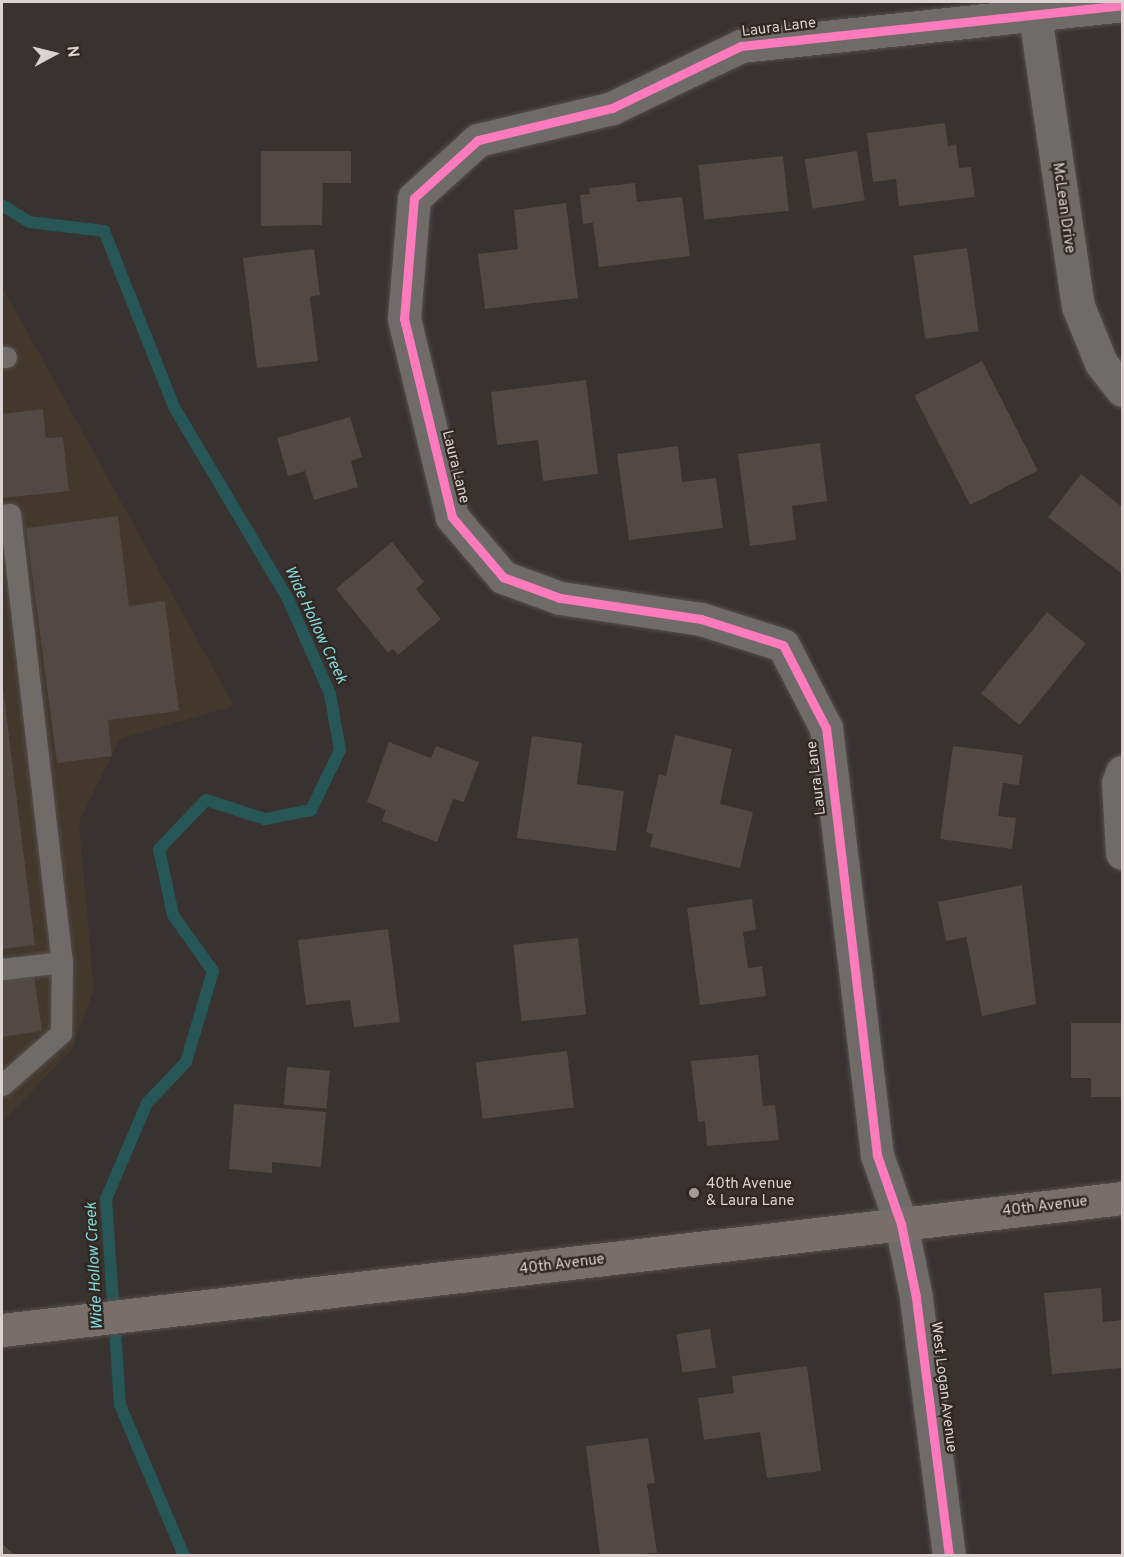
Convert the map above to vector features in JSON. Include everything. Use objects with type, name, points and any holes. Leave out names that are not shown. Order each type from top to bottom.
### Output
[{"type":"main road","name":"40th Avenue","points":[[8,1330],[1122,1198]]},
{"type":"street","name":"Laura Lane","points":[[901,1224],[877,1155],[825,728],[783,645],[701,619],[560,598],[503,577],[452,517],[404,319],[414,198],[478,140],[612,108],[741,46],[1034,8],[1122,4]]},
{"type":"street","name":"McLean Drive","points":[[1034,8],[1078,306],[1101,363],[1122,390]]},
{"type":"street","points":[[1122,772],[1118,783],[1122,853]]},
{"type":"street","name":"West Logan Avenue","points":[[901,1224],[916,1297],[949,1556]]},
{"type":"lane","points":[[2,515],[10,514],[62,962],[61,1033],[2,1085]]},
{"type":"lane","points":[[2,969],[62,962]]},
{"type":"shaded area","points":[[2,286],[234,706],[120,739],[79,822],[94,989],[73,1048],[2,1123]]},
{"type":"building","points":[[945,123],[948,146],[956,144],[959,168],[971,167],[975,197],[899,206],[896,179],[873,182],[867,133]]},
{"type":"building","points":[[261,151],[351,151],[351,183],[323,183],[322,225],[261,226]]},
{"type":"building","points":[[857,151],[865,200],[812,209],[805,159]]},
{"type":"building","points":[[783,156],[789,211],[704,220],[698,165]]},
{"type":"building","points":[[635,183],[637,202],[682,197],[690,256],[599,267],[593,223],[583,224],[580,195],[590,194],[589,188]]},
{"type":"building","points":[[566,203],[578,298],[485,309],[478,254],[518,249],[514,210]]},
{"type":"building","points":[[967,248],[979,331],[925,339],[914,256]]},
{"type":"building","points":[[314,249],[320,295],[310,297],[318,361],[257,368],[243,258]]},
{"type":"building","points":[[982,361],[1038,471],[970,505],[914,396]]},
{"type":"building","points":[[586,380],[598,474],[543,481],[538,440],[497,445],[491,392]]},
{"type":"building","points":[[43,409],[46,438],[63,437],[69,491],[2,498],[2,414]]},
{"type":"building","points":[[350,417],[362,457],[351,461],[358,487],[314,500],[305,471],[288,476],[277,438]]},
{"type":"building","points":[[820,443],[827,501],[792,506],[796,540],[750,546],[738,454]]},
{"type":"building","points":[[678,446],[682,482],[716,478],[723,528],[629,540],[617,454]]},
{"type":"building","points":[[1081,474],[1122,507],[1122,574],[1048,517]]},
{"type":"building","points":[[118,516],[129,606],[165,601],[179,711],[108,720],[112,756],[57,763],[26,528]]},
{"type":"building","points":[[392,542],[424,582],[416,589],[441,619],[398,655],[393,649],[388,653],[336,589]]},
{"type":"building","points":[[1047,612],[1086,643],[1020,725],[981,694]]},
{"type":"building","points":[[2,689],[35,945],[2,949]]},
{"type":"building","points":[[675,735],[732,749],[720,804],[753,812],[740,868],[650,847],[653,834],[646,832],[659,774],[666,776]]},
{"type":"building","points":[[532,736],[582,743],[577,784],[624,791],[616,851],[517,838]]},
{"type":"building","points":[[389,742],[431,758],[436,746],[479,762],[464,802],[453,799],[437,842],[382,821],[386,810],[367,802]]},
{"type":"building","points":[[953,746],[1023,755],[1019,785],[1003,783],[998,816],[1016,818],[1012,849],[940,839]]},
{"type":"building","points":[[1022,885],[1036,1004],[982,1016],[966,937],[946,941],[938,902]]},
{"type":"building","points":[[752,899],[756,930],[743,932],[748,968],[762,966],[766,996],[700,1005],[687,908]]},
{"type":"building","points":[[388,929],[400,1022],[354,1027],[350,1000],[306,1005],[298,940]]},
{"type":"building","points":[[578,938],[586,1015],[521,1021],[513,945]]},
{"type":"building","points":[[34,975],[42,1031],[2,1037],[2,979]]},
{"type":"building","points":[[1071,1023],[1122,1023],[1122,1097],[1091,1097],[1091,1078],[1071,1078]]},
{"type":"building","points":[[567,1051],[574,1108],[483,1119],[476,1062]]},
{"type":"building","points":[[758,1055],[763,1106],[775,1105],[779,1140],[707,1146],[705,1121],[698,1122],[691,1061]]},
{"type":"building","points":[[287,1067],[330,1071],[327,1109],[284,1105]]},
{"type":"building","points":[[234,1104],[326,1112],[321,1167],[272,1162],[272,1173],[229,1169]]},
{"type":"building","points":[[1101,1288],[1103,1322],[1122,1320],[1122,1368],[1052,1374],[1044,1293]]},
{"type":"building","points":[[710,1329],[716,1368],[683,1373],[676,1334]]},
{"type":"building","points":[[807,1366],[821,1471],[767,1478],[760,1432],[704,1440],[698,1398],[734,1393],[732,1376]]},
{"type":"building","points":[[648,1438],[655,1483],[647,1484],[657,1553],[600,1556],[586,1446]]},
{"type":"building","points":[[2,1544],[16,1556],[2,1556]]},
{"type":"waterway","name":"Wide Hollow Creek","points":[[2,205],[29,222],[104,231],[174,407],[288,599],[330,694],[340,750],[311,810],[265,819],[206,800],[159,849],[173,915],[213,971],[186,1062],[147,1103],[106,1199],[120,1405],[184,1556]]},
{"type":"cycle path","points":[[949,1556],[916,1297],[901,1224],[877,1155],[826,728],[783,645],[701,619],[560,598],[503,577],[452,517],[404,319],[414,198],[478,140],[612,108],[741,46],[1122,5]]},
{"type":"place","name":"40th Avenue & Laura Lane","points":[[694,1193]]}]
